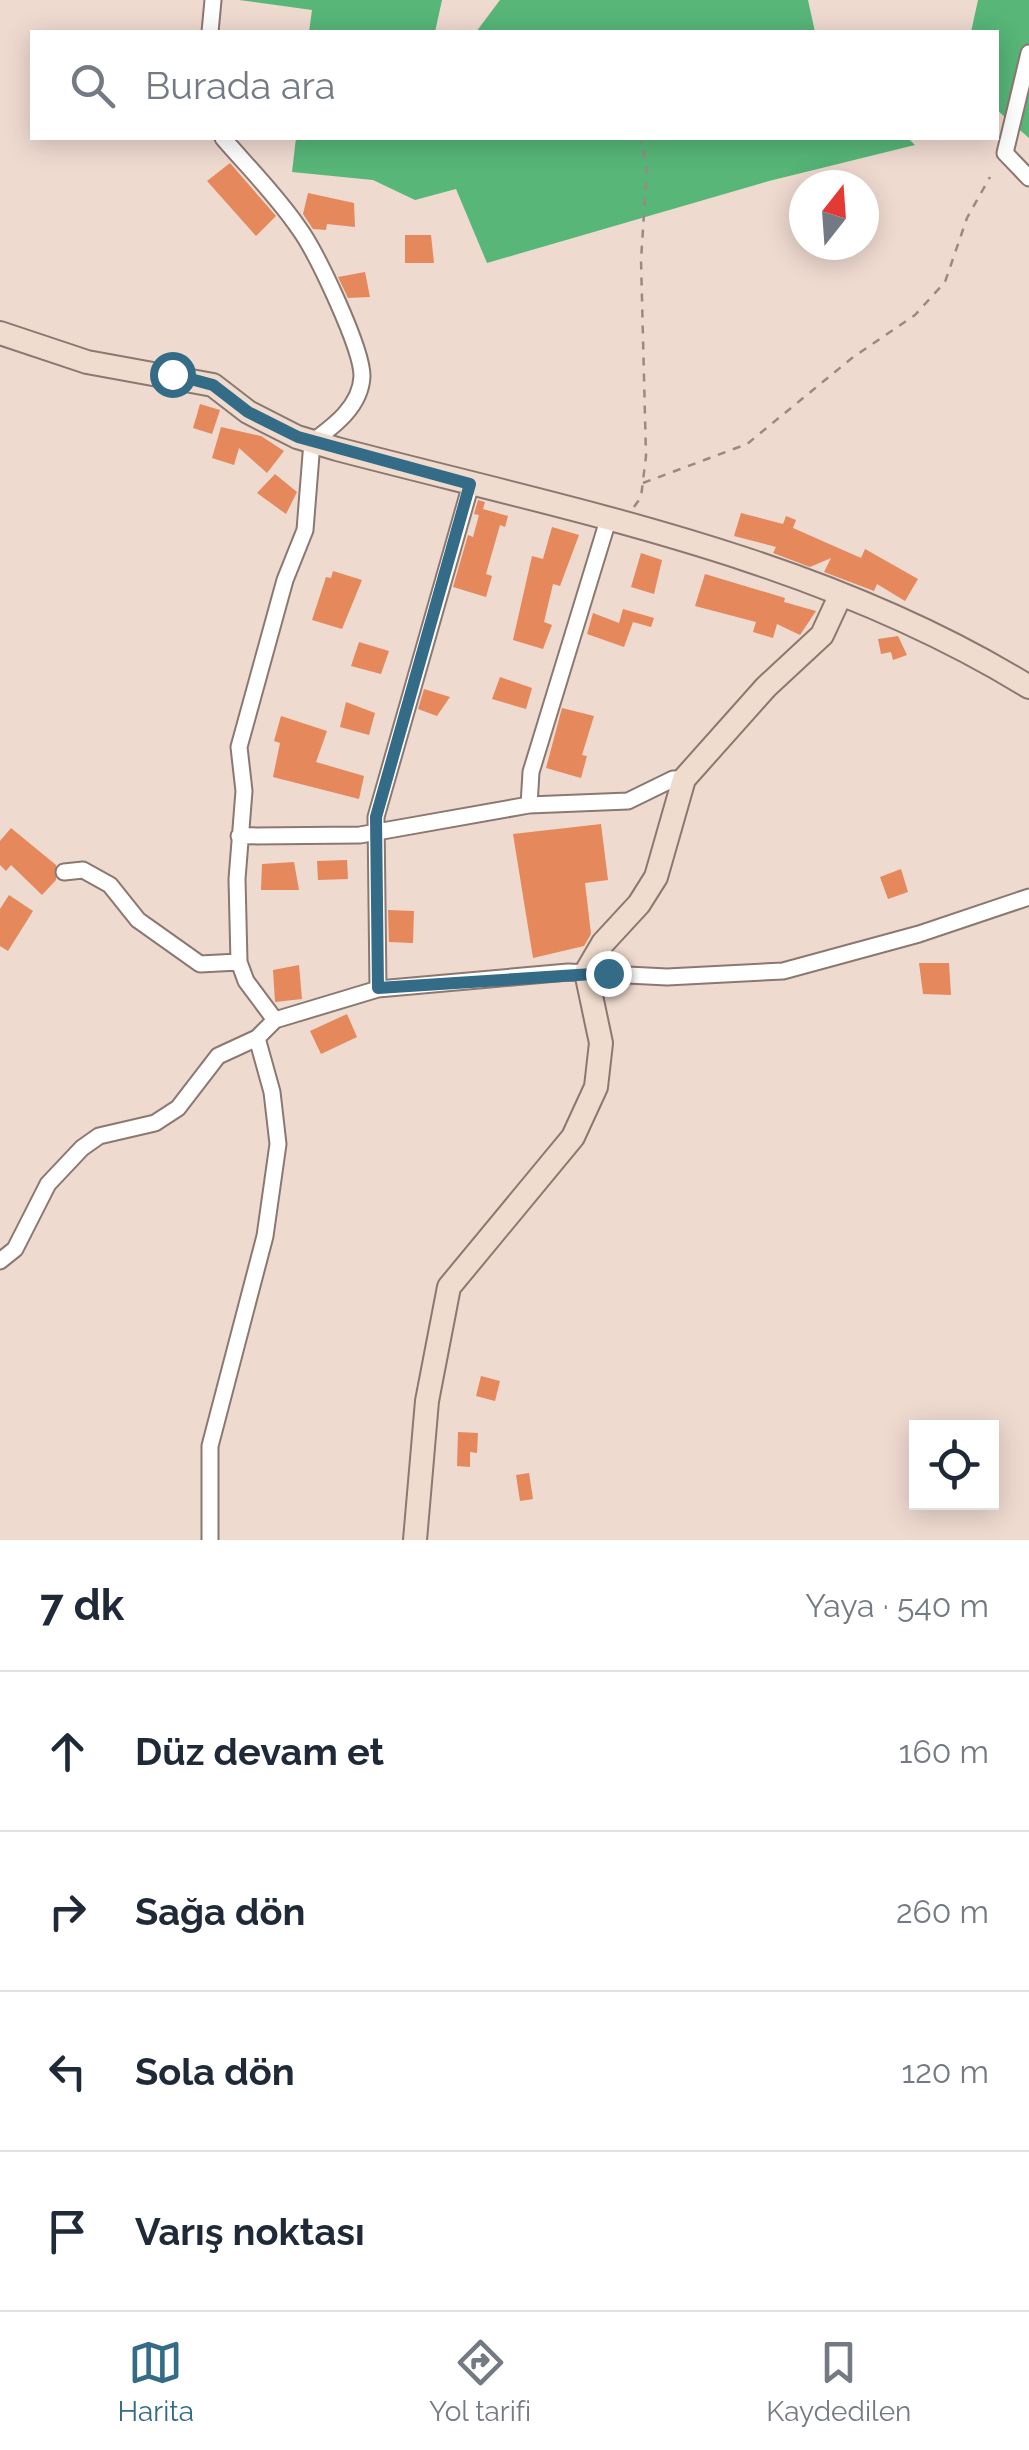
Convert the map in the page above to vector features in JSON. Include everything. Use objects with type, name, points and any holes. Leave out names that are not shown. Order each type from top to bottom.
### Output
[{"type":"street","points":[[210,30],[212,0]]},
{"type":"street","points":[[1029,53],[1005,152],[1029,178]]},
{"type":"street","points":[[225,140],[300,228],[351,332],[362,376],[354,404],[335,426],[312,442]]},
{"type":"street","points":[[0,333],[86,362],[213,385],[248,412],[312,442],[717,548],[924,630],[1029,687]]},
{"type":"street","points":[[275,1020],[246,982],[239,962],[238,836],[244,791],[239,747],[285,580],[305,530],[312,442]]},
{"type":"street","points":[[378,988],[374,832],[419,652],[470,484]]},
{"type":"street","points":[[529,805],[531,772],[615,520]]},
{"type":"street","points":[[415,1540],[427,1401],[449,1287],[573,1138],[596,1087],[600,1042],[586,972],[603,943],[640,904],[656,877],[684,779],[766,687],[822,635],[841,594]]},
{"type":"street","points":[[238,836],[374,832],[529,805],[628,801],[656,785],[684,779]]},
{"type":"street","points":[[64,872],[83,870],[110,885],[138,920],[200,964],[239,962]]},
{"type":"street","points":[[0,1261],[15,1249],[48,1184],[82,1148],[99,1136],[155,1123],[178,1108],[218,1056],[257,1038],[275,1020],[378,988],[586,972],[666,977],[782,971],[934,930],[1029,897]]},
{"type":"street","points":[[210,1540],[210,1446],[265,1236],[278,1144],[272,1092],[257,1038]]},
{"type":"path","points":[[615,520],[641,497],[646,456],[641,260],[647,210],[646,167],[640,140]]},
{"type":"path","points":[[643,484],[747,444],[852,358],[915,315],[945,282],[967,218],[990,177]]},
{"type":"green space","points":[[239,0],[442,0],[435,30],[309,30],[312,10]]},
{"type":"green space","points":[[500,0],[808,0],[815,30],[478,30]]},
{"type":"green space","points":[[978,0],[1029,0],[1029,138],[999,112],[999,30],[971,30]]},
{"type":"green space","points":[[296,140],[910,140],[915,145],[814,170],[789,170],[789,176],[487,263],[456,189],[415,200],[373,180],[292,172]]},
{"type":"building","points":[[230,163],[276,216],[256,236],[207,181]]},
{"type":"building","points":[[308,193],[354,203],[355,227],[327,224],[326,230],[313,229],[303,214]]},
{"type":"building","points":[[405,235],[431,235],[434,263],[405,263]]},
{"type":"building","points":[[365,272],[370,297],[348,298],[338,277]]},
{"type":"building","points":[[200,404],[220,410],[212,434],[193,428]]},
{"type":"building","points":[[221,427],[261,436],[284,451],[267,473],[239,448],[234,465],[212,458]]},
{"type":"building","points":[[275,474],[297,492],[286,514],[257,493]]},
{"type":"building","points":[[478,500],[485,502],[483,509],[508,516],[505,527],[500,525],[486,574],[492,576],[486,597],[453,587],[468,535],[473,537]]},
{"type":"building","points":[[741,513],[783,524],[786,516],[796,520],[793,528],[861,558],[865,549],[918,579],[905,601],[877,584],[874,591],[824,572],[831,558],[810,567],[773,553],[776,547],[734,536]]},
{"type":"building","points":[[552,527],[579,535],[560,586],[553,584],[544,622],[552,625],[543,649],[513,640],[532,556],[543,559]]},
{"type":"building","points":[[641,553],[662,560],[654,594],[631,587]]},
{"type":"building","points":[[333,571],[362,580],[342,629],[312,620],[326,577],[331,578]]},
{"type":"building","points":[[705,574],[816,611],[800,635],[777,624],[773,638],[753,632],[756,622],[695,606]]},
{"type":"building","points":[[623,609],[654,618],[651,627],[633,622],[624,647],[587,634],[593,613],[619,623]]},
{"type":"building","points":[[898,636],[907,655],[893,660],[891,652],[881,654],[878,639]]},
{"type":"building","points":[[359,642],[389,651],[381,674],[351,666]]},
{"type":"building","points":[[500,677],[532,688],[526,709],[492,699]]},
{"type":"building","points":[[424,689],[450,697],[437,716],[418,709]]},
{"type":"building","points":[[346,702],[375,713],[369,735],[340,727]]},
{"type":"building","points":[[562,708],[594,716],[582,755],[587,756],[581,778],[546,768]]},
{"type":"building","points":[[281,716],[327,731],[316,762],[364,776],[359,799],[273,777],[280,743],[274,741]]},
{"type":"building","points":[[601,824],[608,880],[585,883],[591,934],[584,946],[533,958],[513,834]]},
{"type":"building","points":[[11,828],[56,865],[56,880],[42,895],[11,865],[6,871],[0,865],[0,841]]},
{"type":"building","points":[[347,860],[348,879],[318,880],[317,861]]},
{"type":"building","points":[[294,862],[299,890],[261,890],[262,864]]},
{"type":"building","points":[[901,869],[908,892],[888,899],[880,877]]},
{"type":"building","points":[[9,895],[33,911],[8,951],[0,946],[0,909]]},
{"type":"building","points":[[388,910],[414,911],[413,943],[389,942]]},
{"type":"building","points":[[919,963],[949,963],[951,995],[923,994]]},
{"type":"building","points":[[299,965],[302,999],[275,1002],[273,970]]},
{"type":"building","points":[[347,1014],[357,1037],[321,1054],[310,1031]]},
{"type":"building","points":[[481,1376],[500,1381],[495,1401],[476,1396]]},
{"type":"building","points":[[458,1432],[478,1433],[477,1453],[470,1452],[470,1467],[457,1466]]},
{"type":"building","points":[[529,1473],[533,1499],[520,1501],[516,1475]]},
{"type":"route","points":[[172,374],[213,385],[248,412],[298,437],[470,484],[419,652],[376,817],[378,988],[568,972],[608,973]]}]
